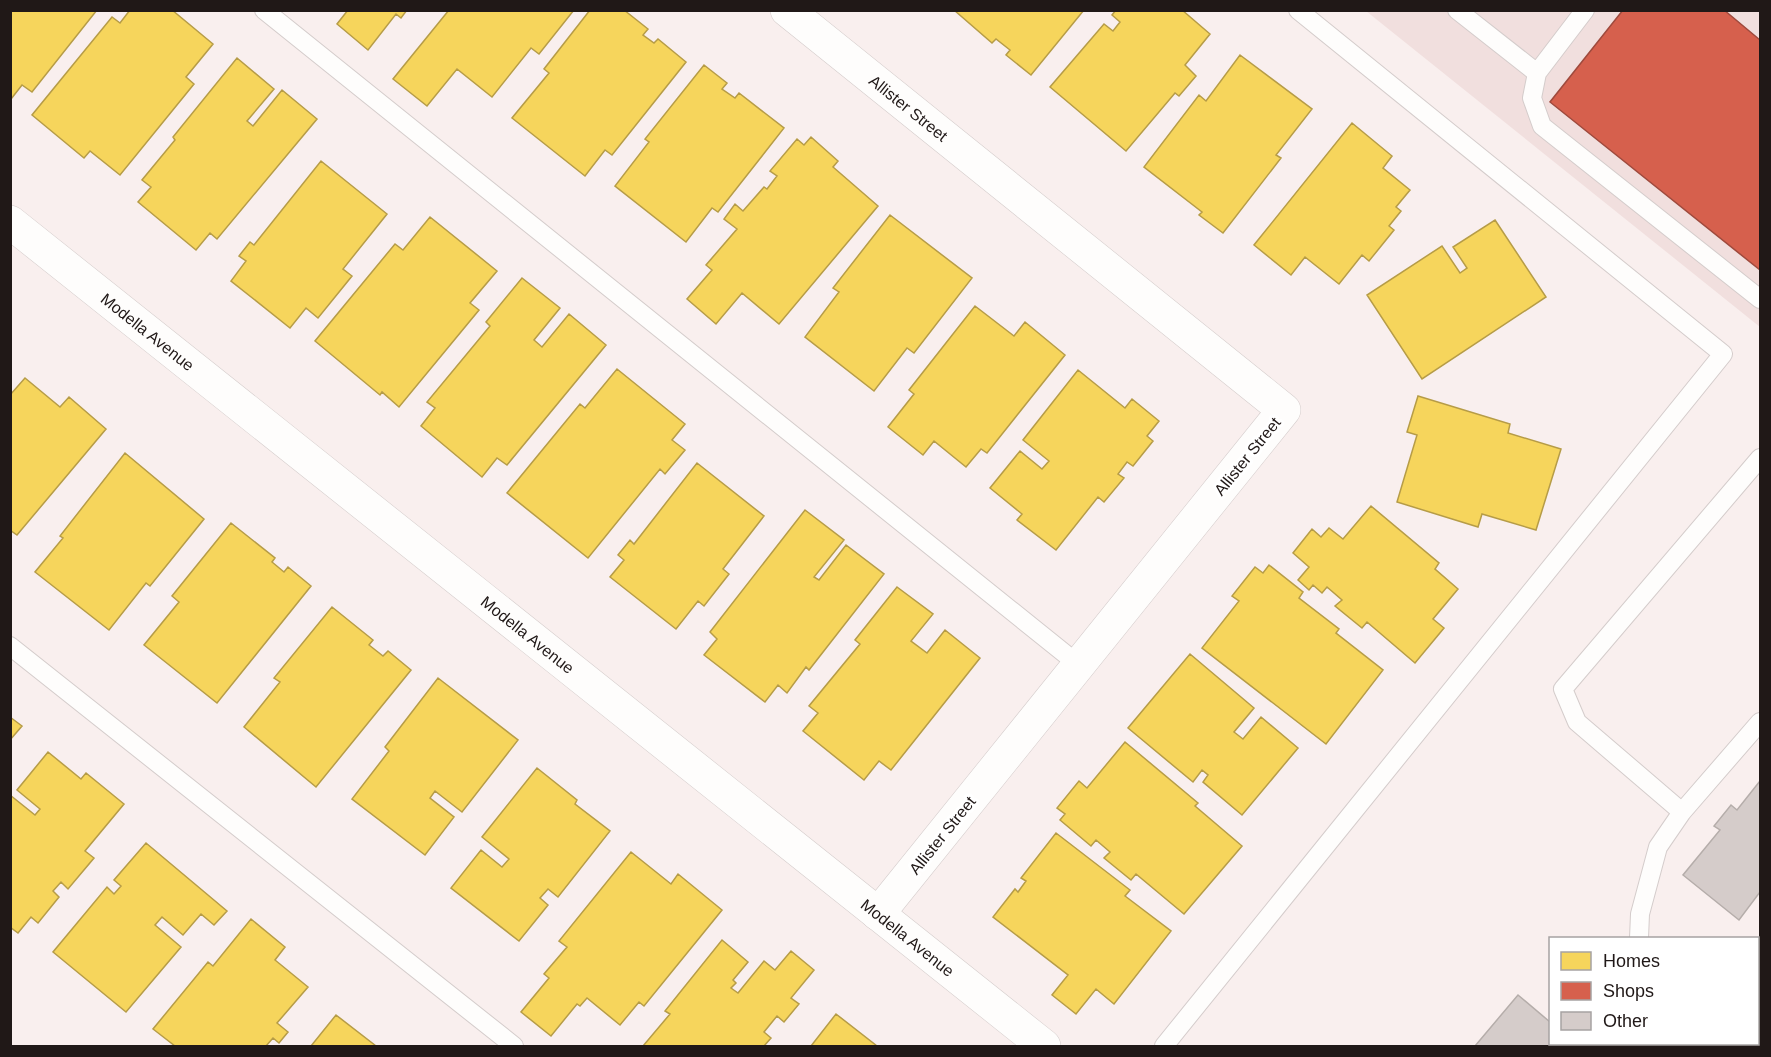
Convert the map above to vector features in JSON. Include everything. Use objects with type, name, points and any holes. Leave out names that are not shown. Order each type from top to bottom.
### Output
[{"type":"street","name":"Allister Street","points":[[787,10],[1284,410],[878,914]]},
{"type":"street","name":"Modella Avenue","points":[[10,222],[1044,1047]]},
{"type":"lane","points":[[264,10],[1079,665]]},
{"type":"lane","points":[[1164,1047],[1723,354],[1298,10]]},
{"type":"lane","points":[[1456,10],[1537,73]]},
{"type":"lane","points":[[1586,10],[1537,73],[1532,98],[1542,126],[1761,298]]},
{"type":"lane","points":[[1682,812],[1577,722],[1563,689],[1761,458]]},
{"type":"lane","points":[[10,646],[514,1047]]},
{"type":"lane","points":[[1639,937],[1640,914],[1658,847],[1682,812],[1761,722]]},
{"type":"shaded area","points":[[1366,11],[1760,11],[1760,327]]},
{"type":"building: Homes","points":[[10,10],[97,10],[32,92],[22,85],[11,99]]},
{"type":"building: Homes","points":[[130,10],[172,10],[213,44],[186,77],[194,84],[120,175],[90,151],[84,158],[32,115],[112,17],[120,23]]},
{"type":"building: Homes","points":[[348,10],[407,10],[401,18],[396,14],[368,50],[337,24]]},
{"type":"building: Homes","points":[[449,10],[574,10],[539,54],[531,48],[492,97],[457,69],[427,106],[393,79]]},
{"type":"building: Homes","points":[[590,10],[624,10],[648,29],[643,35],[654,43],[658,39],[686,62],[612,155],[605,150],[585,176],[512,118],[549,73],[544,69]]},
{"type":"building: Homes","points":[[954,10],[1084,10],[1031,75],[1006,55],[1010,50],[996,39],[992,43]]},
{"type":"building: Homes","points":[[1116,10],[1182,10],[1210,34],[1185,65],[1196,76],[1179,96],[1175,93],[1126,151],[1050,87],[1104,24],[1113,31],[1120,22],[1112,15]]},
{"type":"building: Homes","points":[[1240,55],[1312,109],[1276,155],[1281,158],[1223,233],[1199,215],[1202,212],[1144,167],[1199,95],[1206,101]]},
{"type":"building: Homes","points":[[237,58],[274,89],[247,121],[253,126],[282,90],[317,119],[217,239],[210,233],[196,250],[138,202],[151,187],[142,180],[175,140],[173,137]]},
{"type":"building: Homes","points":[[704,65],[727,83],[722,89],[735,98],[739,93],[784,128],[718,212],[712,208],[686,242],[615,186],[649,142],[645,139]]},
{"type":"building: Homes","points":[[1352,123],[1392,156],[1383,168],[1410,190],[1396,207],[1401,211],[1389,226],[1394,230],[1369,261],[1362,255],[1339,284],[1305,257],[1291,275],[1254,245]]},
{"type":"building: Homes","points":[[811,137],[838,161],[833,167],[878,206],[779,324],[742,293],[716,324],[687,299],[712,270],[706,265],[737,229],[724,219],[735,204],[743,211],[764,187],[767,189],[777,176],[770,171],[797,139],[804,145]]},
{"type":"building: Homes","points":[[321,161],[387,214],[343,269],[352,276],[318,318],[306,308],[290,328],[231,281],[246,261],[239,256],[250,242],[254,245]]},
{"type":"building: Homes","points":[[890,215],[972,278],[914,353],[907,348],[874,391],[805,337],[839,292],[833,288]]},
{"type":"building: Homes","points":[[430,217],[497,271],[470,303],[479,310],[399,407],[382,392],[380,395],[315,341],[395,244],[403,250]]},
{"type":"building: Homes","points":[[1495,220],[1546,297],[1422,379],[1367,295],[1442,246],[1460,273],[1467,268],[1453,247]]},
{"type":"building: Homes","points":[[522,278],[560,308],[534,340],[542,347],[569,314],[606,345],[507,465],[497,458],[482,477],[421,426],[435,408],[427,402],[490,326],[486,322]]},
{"type":"building: Homes","points":[[975,306],[1014,336],[1025,322],[1065,355],[987,453],[981,449],[966,467],[934,441],[923,455],[888,427],[914,394],[909,390]]},
{"type":"building: Homes","points":[[617,369],[685,424],[672,440],[685,450],[665,474],[660,469],[588,558],[507,493],[580,404],[585,408]]},
{"type":"building: Homes","points":[[1078,370],[1125,408],[1132,399],[1159,421],[1147,436],[1153,441],[1133,466],[1127,462],[1118,474],[1124,478],[1104,502],[1098,497],[1056,550],[1017,520],[1022,514],[990,488],[1020,451],[1042,469],[1049,461],[1023,440]]},
{"type":"building: Homes","points":[[25,378],[60,407],[69,397],[106,429],[17,535],[10,530],[10,395]]},
{"type":"building: Homes","points":[[1418,396],[1510,424],[1508,433],[1561,449],[1536,530],[1482,514],[1478,527],[1397,502],[1417,435],[1407,432]]},
{"type":"building: Homes","points":[[125,453],[204,519],[150,586],[146,583],[109,630],[35,572],[63,538],[60,536]]},
{"type":"building: Homes","points":[[697,463],[764,516],[723,569],[729,574],[704,606],[698,601],[676,629],[610,577],[624,560],[618,555],[630,540],[634,544]]},
{"type":"building: Homes","points":[[1371,506],[1439,563],[1435,569],[1458,589],[1433,619],[1444,628],[1415,663],[1367,622],[1362,628],[1335,606],[1342,600],[1327,587],[1322,593],[1313,585],[1309,590],[1298,580],[1309,567],[1293,553],[1312,529],[1321,537],[1329,528],[1343,539]]},
{"type":"building: Homes","points":[[805,510],[844,540],[814,577],[819,580],[846,545],[884,574],[809,670],[806,667],[787,693],[778,685],[765,702],[704,655],[717,639],[710,632]]},
{"type":"building: Homes","points":[[231,523],[275,558],[272,562],[284,572],[288,567],[311,586],[217,703],[144,645],[179,602],[172,596]]},
{"type":"building: Homes","points":[[1269,565],[1303,592],[1299,598],[1339,629],[1336,633],[1383,670],[1326,744],[1202,648],[1239,601],[1232,596],[1255,567],[1263,573]]},
{"type":"building: Homes","points":[[897,587],[933,614],[911,641],[927,653],[945,630],[980,658],[891,770],[879,761],[864,780],[803,731],[818,713],[809,706],[860,644],[855,640]]},
{"type":"building: Homes","points":[[332,607],[373,640],[369,645],[383,656],[388,651],[411,670],[316,787],[244,727],[280,682],[274,678]]},
{"type":"building: Homes","points":[[1190,654],[1254,708],[1234,732],[1243,739],[1261,717],[1298,748],[1242,815],[1203,782],[1208,775],[1202,770],[1193,782],[1128,728]]},
{"type":"building: Homes","points":[[438,678],[518,740],[462,812],[435,791],[430,798],[454,817],[425,855],[352,799],[389,751],[385,747]]},
{"type":"building: Homes","points":[[10,717],[22,726],[10,740]]},
{"type":"building: Homes","points":[[1125,742],[1198,803],[1195,806],[1242,846],[1184,914],[1136,874],[1131,880],[1104,858],[1110,852],[1096,840],[1091,846],[1060,820],[1065,814],[1057,808],[1079,781],[1087,788]]},
{"type":"building: Homes","points":[[48,752],[81,779],[86,773],[124,804],[85,851],[94,858],[68,889],[61,882],[53,891],[59,897],[38,923],[31,917],[18,933],[10,927],[10,795],[35,815],[40,809],[17,790]]},
{"type":"building: Homes","points":[[537,768],[577,800],[575,804],[610,831],[558,897],[548,889],[540,898],[548,905],[519,941],[451,888],[481,850],[502,867],[509,859],[482,837]]},
{"type":"building: Homes","points":[[1056,833],[1130,890],[1125,896],[1171,931],[1114,1004],[1096,989],[1076,1014],[1052,995],[1068,975],[993,917],[1015,889],[1018,892],[1026,881],[1021,878]]},
{"type":"building: Homes","points":[[146,843],[227,911],[214,925],[201,914],[183,935],[162,917],[155,925],[181,947],[126,1012],[53,952],[107,887],[114,894],[121,886],[114,880]]},
{"type":"building: Homes","points":[[631,852],[671,884],[678,874],[722,910],[644,1006],[639,1002],[620,1025],[587,998],[580,1006],[577,1004],[551,1036],[521,1012],[549,978],[544,974],[567,947],[559,941]]},
{"type":"building: Homes","points":[[251,919],[285,947],[275,960],[308,987],[277,1023],[288,1032],[279,1043],[273,1038],[266,1046],[175,1046],[153,1029],[208,962],[213,966]]},
{"type":"building: Homes","points":[[722,940],[748,962],[733,980],[736,983],[731,988],[738,993],[764,961],[775,970],[791,951],[814,970],[791,998],[799,1004],[784,1022],[777,1016],[764,1032],[771,1038],[764,1046],[643,1046],[670,1014],[665,1011]]},
{"type":"building: Homes","points":[[836,1014],[877,1046],[811,1046]]},
{"type":"building: Homes","points":[[336,1015],[376,1046],[311,1046]]},
{"type":"building: Shops","points":[[1623,10],[1724,10],[1760,40],[1760,270],[1550,102]]},
{"type":"building: Other","points":[[1760,781],[1760,892],[1739,920],[1683,875],[1720,830],[1714,826],[1731,805],[1737,810]]},
{"type":"building: Other","points":[[1759,966],[1760,1046],[1669,1046],[1759,1045]]},
{"type":"building: Other","points":[[1518,995],[1549,1021],[1549,1045],[1580,1046],[1475,1046]]}]
